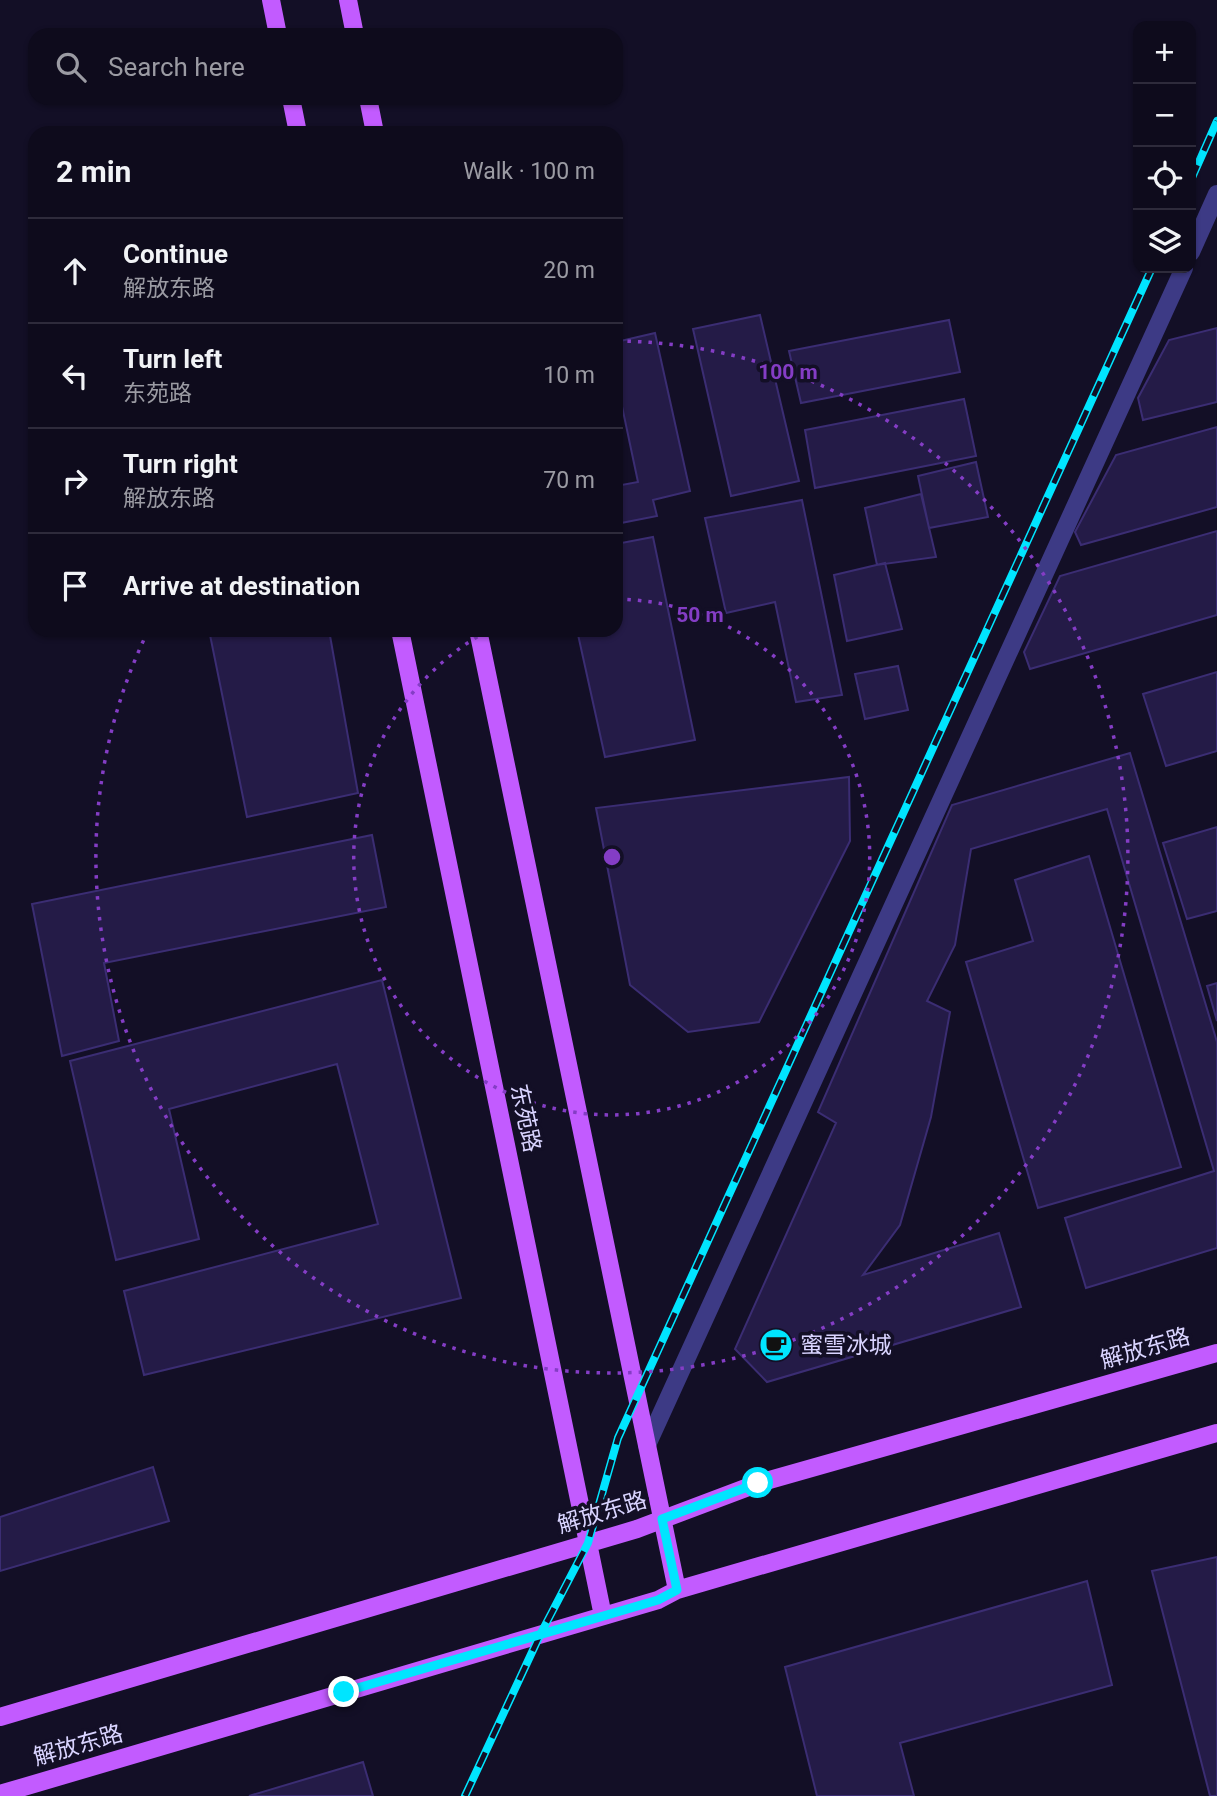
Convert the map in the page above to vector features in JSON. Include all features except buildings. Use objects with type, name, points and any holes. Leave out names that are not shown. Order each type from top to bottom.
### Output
[{"type":"main road","points":[[271,0],[277,28]]},
{"type":"main road","points":[[348,0],[354,28]]},
{"type":"main road","points":[[292,105],[297,126]]},
{"type":"main road","points":[[369,105],[374,126]]},
{"type":"main road","name":"东苑路","points":[[401,637],[603,1616]]},
{"type":"main road","points":[[479,637],[677,1590]]},
{"type":"main road","name":"解放东路","points":[[0,1717],[588,1543],[758,1483],[1217,1353]]},
{"type":"main road","name":"解放东路","points":[[0,1794],[658,1600],[677,1590],[1217,1433]]},
{"type":"street","points":[[1196,241],[1217,194]]},
{"type":"street","points":[[647,1445],[1182,273]]},
{"type":"railway","points":[[1196,169],[1217,121]]},
{"type":"railway","points":[[465,1796],[540,1635],[588,1543],[618,1438],[1150,273]]},
{"type":"place","name":"蜜雪冰城","points":[[776,1345]]},
{"type":"route","points":[[344,1692],[658,1600],[677,1590],[662,1519],[758,1483]]}]
